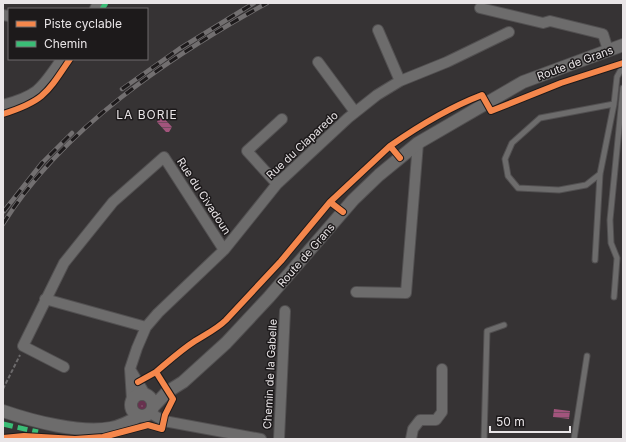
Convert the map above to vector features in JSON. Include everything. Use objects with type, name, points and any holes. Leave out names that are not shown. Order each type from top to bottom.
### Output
[{"type":"street","points":[[480,8],[543,23],[550,21],[603,34],[608,50]]},
{"type":"street","points":[[378,30],[400,81]]},
{"type":"street","name":"Rue du Claparedo","points":[[143,405],[130,369],[146,327],[158,313],[224,250],[277,184],[355,112],[377,95],[400,81],[447,62],[509,32]]},
{"type":"street","name":"Route de Grans","points":[[4,412],[36,421],[66,426],[106,428],[129,422],[143,405],[183,382],[226,343],[269,297],[353,200],[379,175],[418,143],[523,82],[623,45]]},
{"type":"street","points":[[3,106],[39,92],[61,60]]},
{"type":"street","points":[[318,62],[355,112]]},
{"type":"street","points":[[277,184],[247,151],[282,119]]},
{"type":"street","points":[[356,292],[406,293],[418,143]]},
{"type":"street","name":"Rue du Civadoun","points":[[46,299],[64,263],[113,202],[164,157],[224,250]]},
{"type":"street","points":[[64,366],[24,346],[46,299],[146,327]]},
{"type":"street","name":"Chemin de la Gabelle","points":[[279,439],[285,311]]},
{"type":"street","points":[[130,369],[143,405],[164,421],[228,436],[261,439]]},
{"type":"street","points":[[411,439],[413,428],[420,420],[436,420],[442,412],[442,369]]},
{"type":"lane","points":[[595,260],[600,174],[614,104],[617,76],[623,66]]},
{"type":"lane","points":[[614,297],[617,258],[611,243],[610,220],[623,88]]},
{"type":"lane","points":[[600,174],[586,185],[559,190],[518,188],[508,176],[505,160],[512,143],[540,118],[614,104]]},
{"type":"lane","points":[[484,439],[487,331],[504,325]]},
{"type":"lane","points":[[574,439],[587,356]]},
{"type":"path","points":[[3,389],[24,346]]},
{"type":"shaded area","points":[[159,117],[163,117],[172,127],[169,132],[166,132],[157,122]]},
{"type":"shaded area","points":[[140,398],[146,398],[150,402],[150,408],[146,412],[140,412],[136,408],[136,402]]},
{"type":"shaded area","points":[[554,409],[570,411],[569,419],[553,417]]},
{"type":"railway","points":[[122,89],[179,49],[254,3]]},
{"type":"railway","points":[[3,224],[28,189],[56,157],[87,126],[156,71],[230,24],[267,3]]},
{"type":"railway","points":[[4,211],[42,163],[72,133]]},
{"type":"marked path","points":[[103,8],[106,3]]},
{"type":"marked path","points":[[3,424],[38,432]]},
{"type":"cycle path","points":[[3,114],[28,105],[36,100],[50,88],[69,60]]},
{"type":"cycle path","points":[[390,146],[434,118],[482,95],[491,111],[561,83],[623,63]]},
{"type":"cycle path","points":[[330,202],[390,146],[400,158]]},
{"type":"cycle path","points":[[156,372],[185,348],[223,323],[281,261],[330,202],[343,212]]},
{"type":"cycle path","points":[[3,438],[24,436],[75,439],[103,437],[148,425],[162,429],[165,415],[173,399],[156,372],[138,382]]},
{"type":"district","name":"LA BORIE","points":[[147,114]]}]
